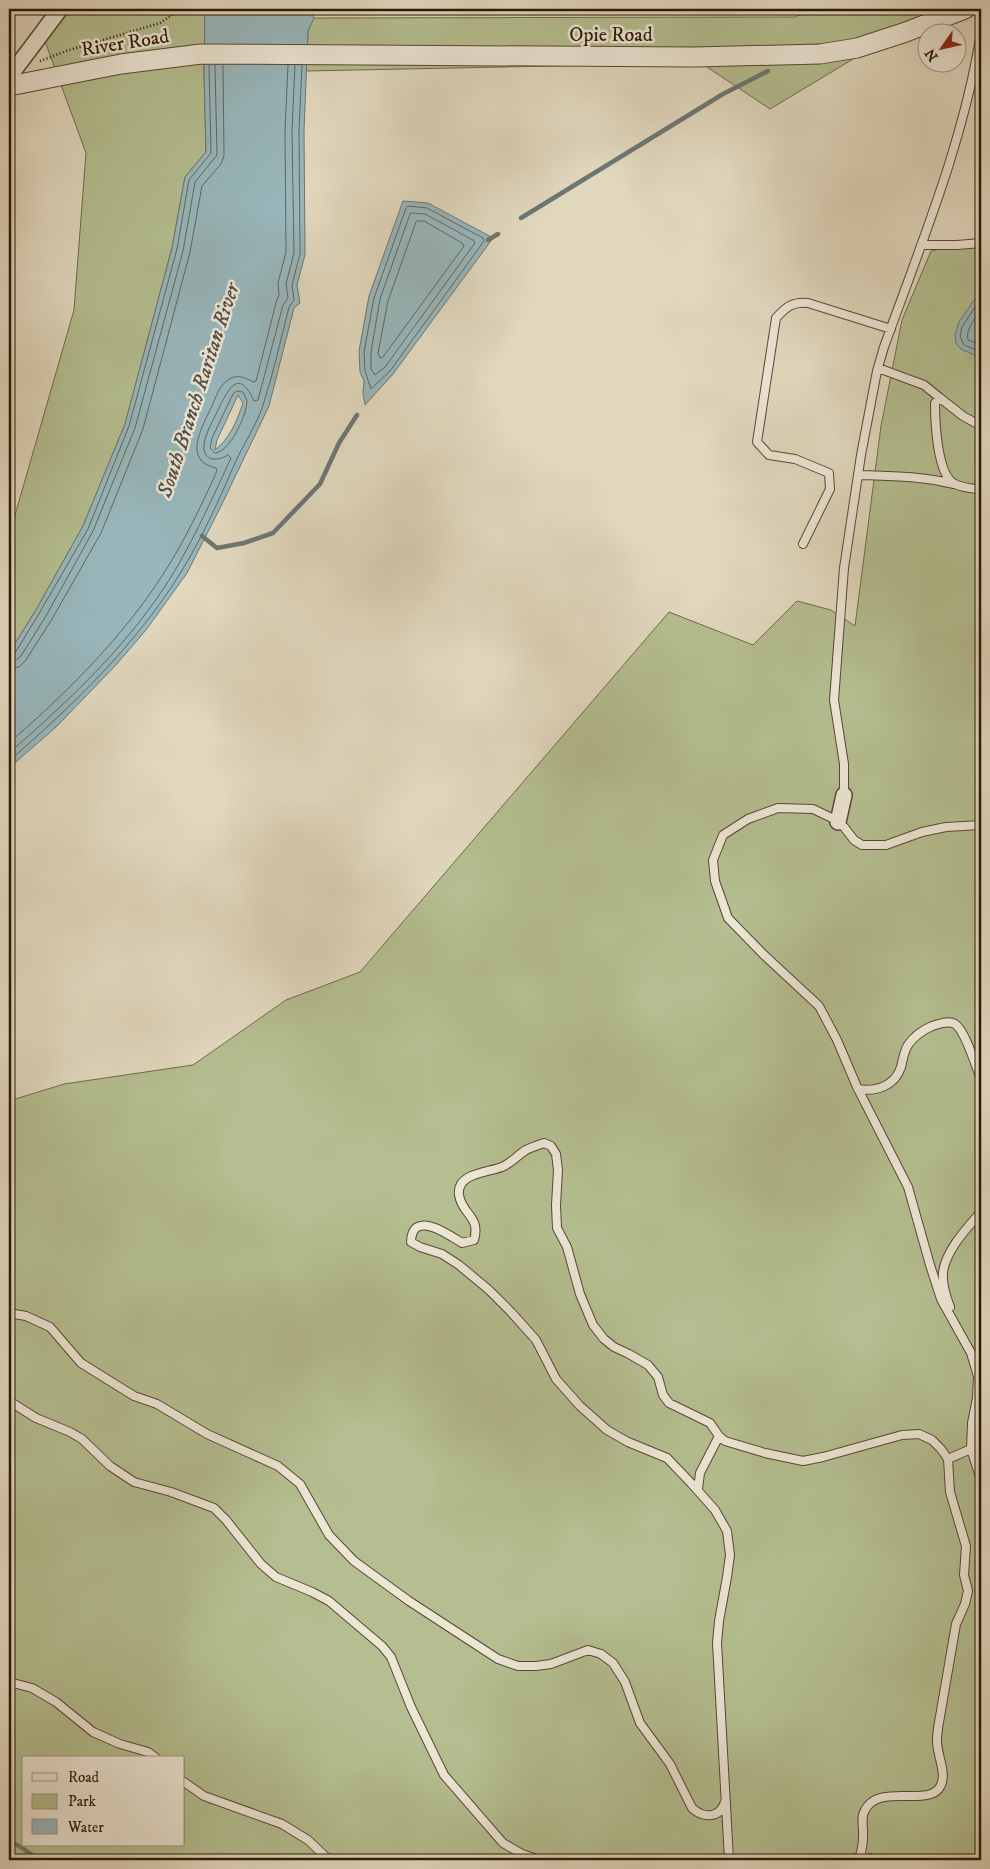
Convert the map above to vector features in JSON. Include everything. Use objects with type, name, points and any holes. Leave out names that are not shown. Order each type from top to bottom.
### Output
[{"type":"street","points":[[9,78],[60,9]]},
{"type":"street","name":"Opie Road","points":[[249,54],[323,56],[694,57],[820,54],[857,48],[966,9]]},
{"type":"street","name":"River Road","points":[[9,86],[121,64],[201,54],[249,54]]},
{"type":"street","points":[[838,822],[844,795]]},
{"type":"lane","points":[[844,795],[844,764],[834,700],[844,568],[858,475],[878,368],[890,329],[936,204],[976,65],[981,32]]},
{"type":"lane","points":[[921,245],[981,243]]},
{"type":"lane","points":[[803,544],[830,489],[829,473],[795,459],[769,456],[757,442],[776,318],[786,308],[797,302],[808,303],[890,329]]},
{"type":"lane","points":[[878,368],[924,385],[962,416],[981,426]]},
{"type":"lane","points":[[940,398],[935,403],[936,440],[946,475],[953,484]]},
{"type":"lane","points":[[858,475],[936,480],[981,490]]},
{"type":"lane","points":[[981,825],[922,832],[886,846],[862,845],[854,840],[838,822],[813,809],[778,808],[748,819],[723,835],[713,860],[715,881],[728,918],[764,955],[819,1006],[837,1040],[858,1089],[908,1187],[941,1298],[971,1353],[978,1376],[971,1449],[981,1480]]},
{"type":"lane","points":[[858,1089],[876,1090],[886,1086],[900,1069],[906,1047],[910,1041],[923,1030],[949,1022],[957,1025],[964,1037],[981,1079]]},
{"type":"lane","points":[[729,1860],[717,1643],[730,1555],[727,1531],[715,1510],[666,1458],[628,1442],[607,1430],[567,1393],[556,1378],[536,1340],[511,1312],[459,1265],[442,1254],[411,1242],[412,1233],[416,1228],[424,1225],[438,1228],[462,1243],[474,1240],[477,1231],[475,1222],[462,1205],[459,1193],[461,1183],[471,1176],[502,1167],[535,1146],[544,1143],[551,1146],[556,1154],[558,1170],[557,1228],[567,1247],[580,1294],[593,1325],[604,1339],[614,1347],[648,1365],[658,1377],[669,1403],[706,1420],[725,1441],[803,1460],[823,1457],[902,1435],[919,1434],[932,1440],[948,1459],[950,1492],[966,1546],[964,1575],[968,1591],[965,1604],[956,1624],[938,1728],[937,1740],[943,1778],[941,1786],[933,1793],[882,1797],[872,1801],[865,1809],[862,1817],[863,1837],[860,1856]]},
{"type":"lane","points":[[961,1335],[943,1285],[943,1272],[947,1258],[981,1212]]},
{"type":"lane","points":[[9,1312],[26,1316],[50,1327],[81,1363],[134,1396],[157,1404],[207,1434],[278,1466],[300,1484],[325,1529],[342,1550],[354,1561],[409,1601],[498,1659],[518,1666],[536,1666],[551,1664],[588,1650],[601,1654],[613,1663],[625,1682],[640,1723],[670,1764],[692,1808],[698,1813],[711,1816],[723,1809],[726,1800]]},
{"type":"lane","points":[[9,1400],[36,1418],[82,1439],[110,1466],[134,1482],[171,1492],[214,1508],[261,1564],[276,1576],[329,1601],[382,1646],[391,1657],[411,1707],[444,1775],[503,1843],[522,1854],[540,1860]]},
{"type":"lane","points":[[698,1490],[700,1473],[719,1436]]},
{"type":"lane","points":[[948,1459],[971,1449]]},
{"type":"lane","points":[[9,1682],[32,1688],[93,1732],[120,1744],[148,1752],[153,1756]]},
{"type":"lane","points":[[185,1783],[204,1796],[282,1824],[308,1840],[330,1860]]},
{"type":"lane","points":[[851,1860],[860,1856],[878,1860]]},
{"type":"path","points":[[40,61],[66,51],[160,23],[181,9]]},
{"type":"green space","points":[[59,9],[205,9],[206,152],[185,177],[172,248],[125,424],[83,526],[36,610],[9,653],[9,536],[74,310],[86,153],[42,33]]},
{"type":"green space","points":[[814,9],[967,9],[932,22],[918,22],[918,27],[888,38],[770,109],[701,63],[306,71],[308,31],[314,18],[795,17]]},
{"type":"green space","points":[[981,240],[981,1860],[9,1860],[9,1101],[64,1084],[193,1065],[286,1000],[360,972],[669,612],[753,645],[797,601],[831,610],[855,626],[881,426],[902,320],[931,251]]},
{"type":"water","name":"South Branch Raritan River","points":[[205,9],[310,9],[314,18],[308,31],[304,130],[305,255],[297,285],[300,303],[294,308],[269,406],[187,573],[146,630],[115,666],[56,727],[9,768],[9,653],[36,610],[83,526],[125,424],[172,248],[185,177],[206,152]],"holes":[[[238,395],[243,403],[232,429],[215,450],[217,440]]]},
{"type":"water","points":[[403,201],[428,203],[493,238],[393,374],[365,405],[364,381],[360,372],[359,351],[369,296]]},
{"type":"water","points":[[981,290],[981,358],[961,349],[956,343],[955,335],[959,322]]},
{"type":"waterway","points":[[521,218],[723,94],[768,71]]},
{"type":"waterway","points":[[488,240],[498,234]]},
{"type":"waterway","points":[[202,536],[217,548],[244,543],[273,533],[320,484],[339,443],[357,415]]},
{"type":"waterway","points":[[9,1841],[40,1860]]}]
